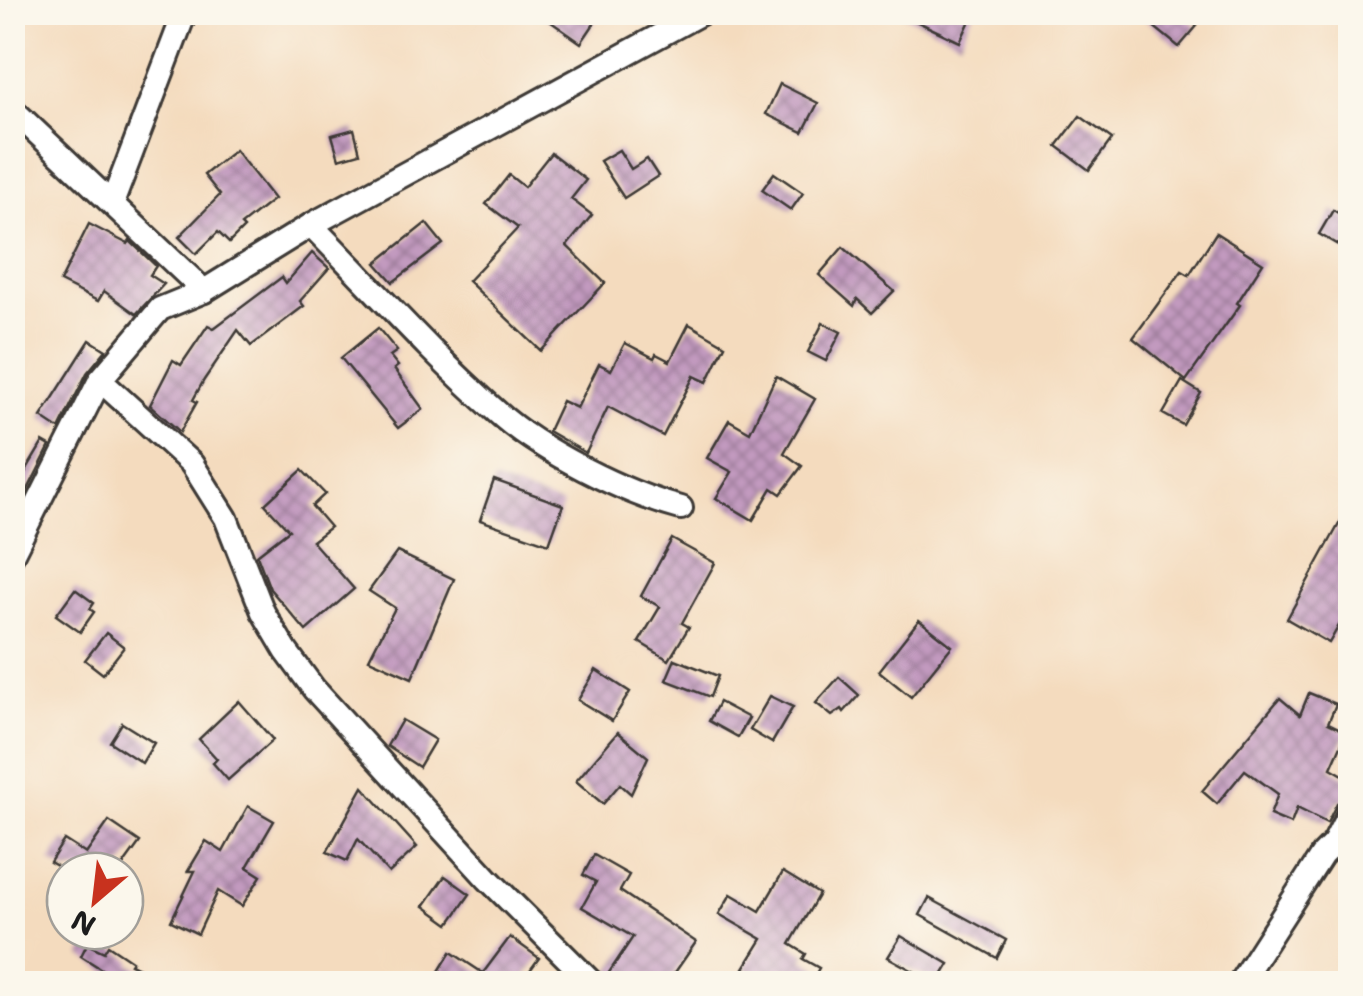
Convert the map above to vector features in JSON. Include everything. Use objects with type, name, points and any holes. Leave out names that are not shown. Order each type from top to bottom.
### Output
[{"type":"street","points":[[113,201],[185,12]]},
{"type":"street","points":[[12,554],[100,380],[160,309],[204,291],[310,226],[703,12]]},
{"type":"street","points":[[12,109],[204,291]]},
{"type":"street","points":[[310,226],[499,414],[567,459],[641,495],[680,508]]},
{"type":"street","points":[[100,380],[192,464],[226,518],[255,597],[286,651],[314,688],[488,879],[593,984]]},
{"type":"street","points":[[1239,984],[1322,855],[1342,842],[1350,810]]},
{"type":"building","points":[[537,12],[602,12],[581,43]]},
{"type":"building","points":[[897,12],[974,12],[960,42]]},
{"type":"building","points":[[1136,12],[1179,12],[1197,26],[1179,47]]},
{"type":"building","points":[[780,84],[818,103],[803,132],[766,114]]},
{"type":"building","points":[[1080,116],[1112,139],[1089,170],[1057,146]]},
{"type":"building","points":[[354,129],[360,153],[339,159],[332,135]]},
{"type":"building","points":[[235,150],[274,199],[241,225],[244,228],[229,243],[218,232],[196,254],[179,237],[220,195],[204,175]]},
{"type":"building","points":[[619,150],[631,169],[647,159],[658,176],[624,198],[600,161]]},
{"type":"building","points":[[551,153],[586,180],[571,199],[592,215],[567,246],[605,283],[541,351],[468,281],[518,228],[486,204],[509,175],[524,187]]},
{"type":"building","points":[[774,173],[803,193],[791,210],[762,190]]},
{"type":"building","points":[[1333,210],[1350,220],[1350,252],[1319,234]]},
{"type":"building","points":[[426,223],[443,244],[393,282],[376,263]]},
{"type":"building","points":[[89,224],[128,244],[130,241],[156,266],[150,275],[164,284],[136,314],[104,291],[98,301],[60,282]]},
{"type":"building","points":[[1216,233],[1263,263],[1237,303],[1240,305],[1186,381],[1133,338],[1182,271],[1189,275]]},
{"type":"building","points":[[843,247],[894,291],[872,313],[857,299],[854,306],[819,275]]},
{"type":"building","points":[[312,253],[329,268],[300,301],[304,306],[251,346],[238,330],[204,380],[180,432],[150,405],[173,360],[181,365],[208,325],[214,328],[282,277],[286,283]]},
{"type":"building","points":[[823,323],[841,332],[826,361],[808,352]]},
{"type":"building","points":[[689,324],[725,345],[707,382],[694,376],[663,436],[608,407],[586,453],[548,431],[562,401],[577,408],[599,364],[611,370],[625,343],[654,358],[656,354],[670,361]]},
{"type":"building","points":[[378,328],[397,351],[390,356],[398,366],[394,369],[423,409],[398,428],[341,358]]},
{"type":"building","points":[[90,340],[106,350],[87,373],[59,429],[41,417]]},
{"type":"building","points":[[776,376],[815,399],[784,453],[802,466],[781,494],[772,488],[753,520],[716,498],[732,472],[707,458],[729,420],[750,432]]},
{"type":"building","points":[[1182,381],[1201,393],[1183,425],[1163,414]]},
{"type":"building","points":[[43,442],[50,446],[12,521],[12,494]]},
{"type":"building","points":[[302,470],[325,494],[312,506],[330,527],[312,541],[354,589],[306,631],[270,589],[257,555],[289,530],[265,504]]},
{"type":"building","points":[[494,480],[563,505],[549,544],[480,520]]},
{"type":"building","points":[[1350,504],[1350,606],[1329,643],[1287,619]]},
{"type":"building","points":[[672,539],[715,563],[682,623],[689,627],[669,660],[639,642],[660,607],[641,596]]},
{"type":"building","points":[[397,552],[454,579],[412,678],[369,659],[395,608],[369,591]]},
{"type":"building","points":[[75,589],[94,603],[90,609],[94,612],[80,632],[56,615]]},
{"type":"building","points":[[919,620],[952,646],[911,697],[879,671]]},
{"type":"building","points":[[106,633],[124,647],[103,674],[85,660]]},
{"type":"building","points":[[675,659],[718,676],[710,697],[666,680]]},
{"type":"building","points":[[596,670],[630,692],[612,721],[578,700]]},
{"type":"building","points":[[839,677],[859,695],[844,712],[842,709],[832,716],[816,703]]},
{"type":"building","points":[[1309,693],[1336,704],[1328,723],[1347,732],[1331,768],[1350,779],[1350,796],[1337,803],[1327,823],[1297,808],[1291,824],[1270,815],[1278,794],[1245,770],[1217,804],[1202,791],[1280,698],[1300,715]]},
{"type":"building","points":[[770,696],[793,707],[772,743],[750,730]]},
{"type":"building","points":[[239,701],[273,740],[228,780],[213,763],[217,759],[199,739]]},
{"type":"building","points":[[719,702],[749,718],[738,737],[709,721]]},
{"type":"building","points":[[402,720],[435,740],[419,767],[387,746]]},
{"type":"building","points":[[122,723],[154,743],[142,763],[110,742]]},
{"type":"building","points":[[618,732],[648,757],[631,794],[620,784],[603,804],[576,781]]},
{"type":"building","points":[[363,787],[417,847],[389,873],[358,839],[347,861],[327,852]]},
{"type":"building","points":[[248,806],[274,821],[247,867],[261,876],[242,906],[218,891],[198,934],[171,921],[195,871],[188,871],[206,841],[223,852]]},
{"type":"building","points":[[109,821],[140,842],[133,851],[88,851]]},
{"type":"building","points":[[64,840],[81,851],[57,851]]},
{"type":"building","points":[[594,855],[629,875],[620,891],[696,942],[667,984],[608,984],[606,977],[633,937],[582,907],[596,882],[583,875]]},
{"type":"building","points":[[783,872],[819,894],[790,944],[806,954],[803,959],[819,968],[810,984],[770,984],[744,968],[762,939],[719,914],[731,894],[760,911]]},
{"type":"building","points":[[445,876],[470,894],[449,924],[424,906]]},
{"type":"building","points":[[929,898],[1006,940],[997,958],[920,915]]},
{"type":"building","points":[[901,936],[949,964],[937,984],[888,957]]},
{"type":"building","points":[[510,937],[539,958],[520,984],[431,984],[451,952],[483,973]]},
{"type":"building","points":[[84,951],[117,951],[132,961],[130,964],[172,984],[125,984],[81,956]]}]
